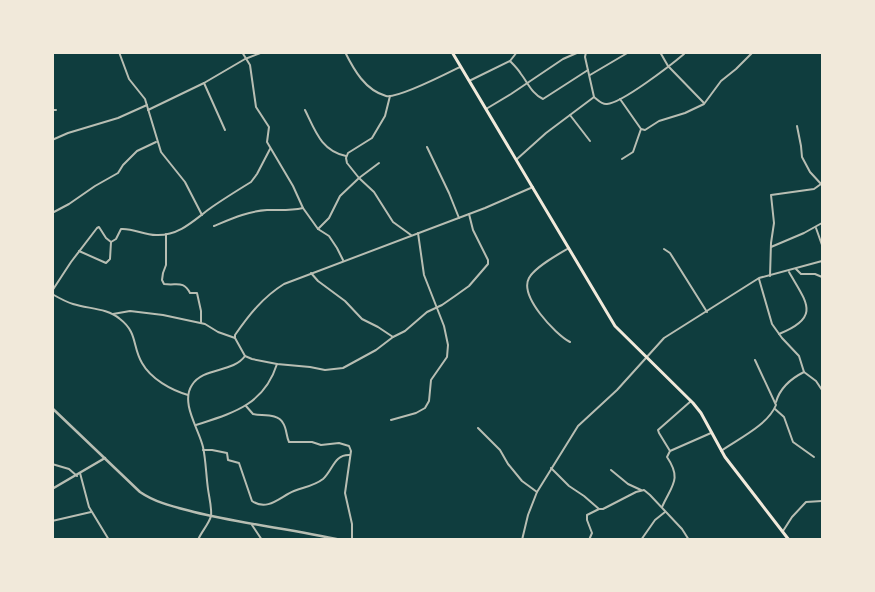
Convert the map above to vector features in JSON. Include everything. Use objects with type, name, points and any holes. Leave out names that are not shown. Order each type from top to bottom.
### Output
[{"type":"highway","points":[[452,52],[615,326],[691,400],[701,413],[721,451],[789,540]]},
{"type":"street","points":[[119,52],[129,79],[141,93],[147,105],[163,157],[185,182],[202,215]]},
{"type":"street","points":[[242,52],[252,72],[253,94],[256,107],[269,126],[266,139],[270,149],[293,186],[303,208],[318,229],[329,236],[344,261]]},
{"type":"street","points":[[148,110],[263,52]]},
{"type":"street","points":[[345,52],[357,76],[362,78],[367,86],[385,96],[390,96],[433,80],[460,67]]},
{"type":"street","points":[[470,82],[510,61],[518,52]]},
{"type":"street","points":[[486,109],[564,59],[579,52]]},
{"type":"street","points":[[586,52],[585,57],[594,97],[603,104],[620,99],[684,54]]},
{"type":"street","points":[[590,75],[630,52]]},
{"type":"street","points":[[660,52],[668,66],[704,104]]},
{"type":"street","points":[[641,129],[645,130],[659,121],[685,113],[704,104],[721,81],[753,52]]},
{"type":"street","points":[[510,61],[538,97],[543,99],[588,70]]},
{"type":"street","points":[[204,83],[225,130]]},
{"type":"street","points":[[305,110],[322,142],[334,153],[346,156],[372,138],[385,116],[390,96]]},
{"type":"street","points":[[517,159],[546,133],[594,97]]},
{"type":"street","points":[[620,99],[641,129]]},
{"type":"street","points":[[52,140],[118,118],[147,105]]},
{"type":"street","points":[[570,116],[590,141]]},
{"type":"street","points":[[770,276],[774,223],[771,195],[814,189],[822,185],[810,172],[802,157],[797,126]]},
{"type":"street","points":[[622,159],[633,152],[641,129]]},
{"type":"street","points":[[52,213],[118,173],[137,151],[157,142]]},
{"type":"street","points":[[427,147],[459,218]]},
{"type":"street","points":[[111,242],[116,239],[123,228],[148,235],[166,234],[188,226],[251,182],[270,149]]},
{"type":"street","points":[[346,156],[347,163],[374,192],[393,222],[411,235]]},
{"type":"street","points":[[318,229],[329,218],[340,196],[379,163]]},
{"type":"street","points":[[235,338],[239,329],[259,304],[271,292],[284,284],[459,218],[533,187]]},
{"type":"street","points":[[214,226],[245,214],[266,210],[290,211],[303,208]]},
{"type":"street","points":[[113,314],[130,311],[145,312],[201,323],[235,338],[245,356],[252,359],[277,364],[336,370],[364,358],[405,330],[427,312],[442,305],[469,286],[488,264],[469,214]]},
{"type":"street","points":[[771,246],[822,223]]},
{"type":"street","points":[[79,252],[106,263],[110,259],[111,242],[98,227],[79,252],[52,292],[70,304],[113,314],[126,324],[132,332],[145,368],[168,387],[188,396]]},
{"type":"street","points":[[816,227],[822,245]]},
{"type":"street","points":[[391,420],[416,413],[425,408],[429,401],[430,380],[446,357],[448,345],[444,326],[424,276],[418,233]]},
{"type":"street","points":[[166,234],[166,267],[162,280],[164,284],[184,285],[190,293],[197,293],[201,323]]},
{"type":"street","points":[[569,248],[531,275],[526,285],[527,292],[543,317],[558,334],[570,342]]},
{"type":"street","points":[[664,249],[670,253],[707,312]]},
{"type":"street","points":[[522,540],[528,514],[537,492],[578,426],[617,390],[654,347],[672,332],[707,312],[748,283],[759,278],[789,272],[822,261]]},
{"type":"street","points":[[796,269],[802,274],[815,274],[822,277]]},
{"type":"street","points":[[779,334],[805,319],[807,312],[806,302],[789,272]]},
{"type":"street","points":[[311,273],[318,281],[345,301],[362,319],[378,326],[393,337]]},
{"type":"street","points":[[759,278],[772,324],[799,356],[804,372],[819,384],[822,390]]},
{"type":"street","points":[[198,540],[211,516],[203,450],[190,411],[188,396],[192,384],[198,379],[208,373],[238,363],[245,356]]},
{"type":"street","points":[[755,360],[776,402]]},
{"type":"street","points":[[196,425],[246,406],[262,394],[277,364]]},
{"type":"street","points":[[721,451],[748,435],[775,409],[777,396],[792,379],[804,372]]},
{"type":"street","points":[[819,384],[822,379]]},
{"type":"street","points":[[670,451],[658,430],[691,400]]},
{"type":"street","points":[[246,406],[253,414],[280,419],[284,425],[289,442],[312,442],[321,445],[347,444],[350,449],[350,455],[345,493],[352,524],[352,540]]},
{"type":"street","points":[[52,408],[140,492],[149,498],[211,516],[341,540]]},
{"type":"street","points":[[775,409],[784,417],[793,442],[814,457]]},
{"type":"street","points":[[478,428],[494,443],[522,481],[537,492]]},
{"type":"street","points":[[662,507],[676,477],[675,470],[667,457],[670,451],[712,433]]},
{"type":"street","points":[[203,450],[224,451],[227,453],[228,460],[239,463],[252,501],[263,505],[273,503],[290,493],[314,484],[326,476],[338,458],[344,454],[350,455]]},
{"type":"street","points":[[52,489],[105,458]]},
{"type":"street","points":[[52,464],[69,469],[77,476]]},
{"type":"street","points":[[551,468],[569,486],[599,509]]},
{"type":"street","points":[[611,470],[628,484],[644,490],[650,495],[682,529],[689,540]]},
{"type":"street","points":[[80,473],[91,512],[109,540]]},
{"type":"street","points":[[589,540],[592,533],[586,520],[587,515],[641,490]]},
{"type":"street","points":[[783,531],[804,504],[822,501]]},
{"type":"street","points":[[52,521],[91,512]]},
{"type":"street","points":[[641,539],[655,520],[665,512]]},
{"type":"street","points":[[252,524],[262,540]]}]
